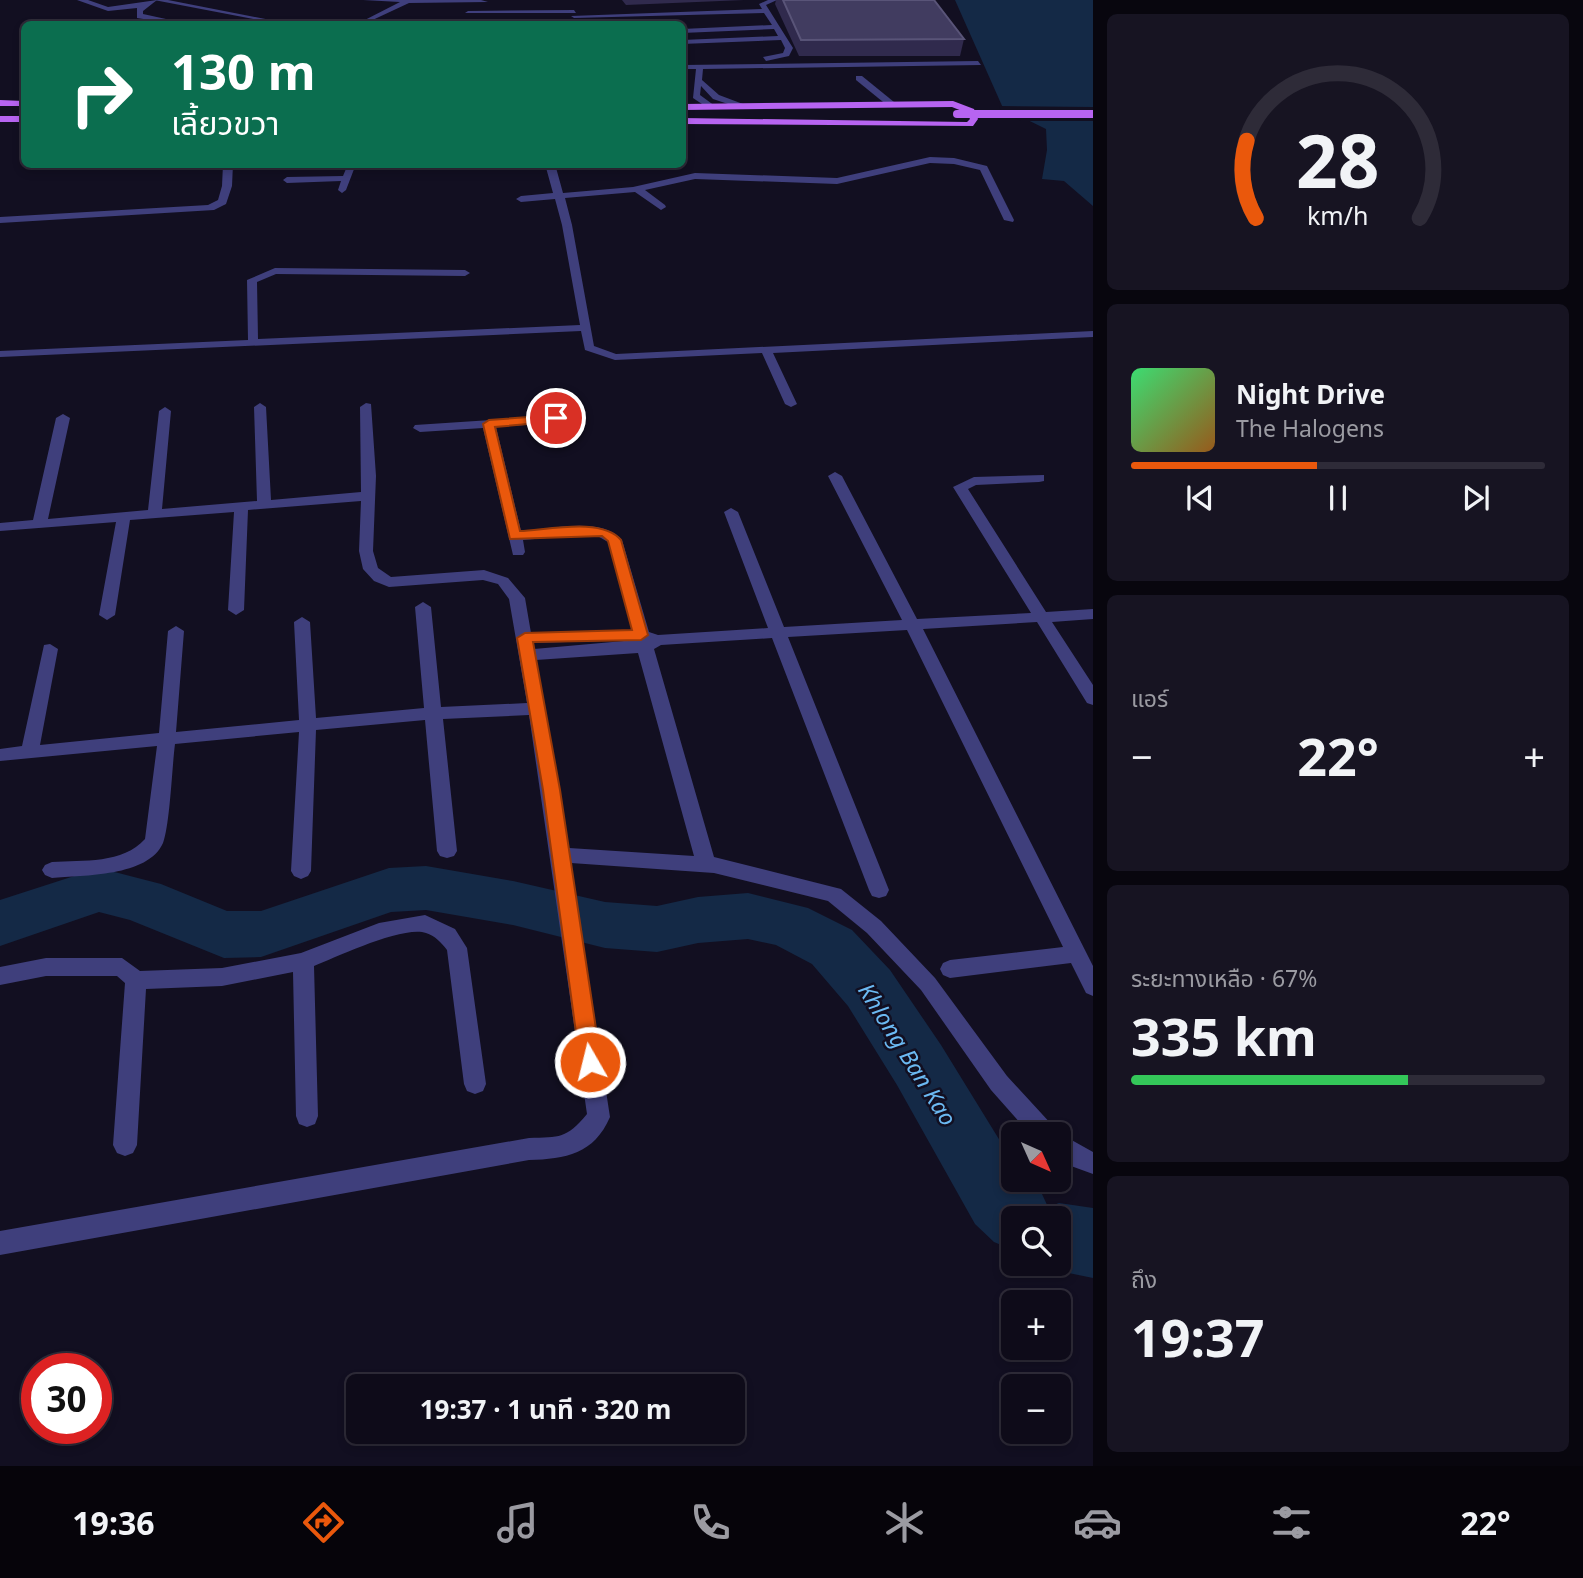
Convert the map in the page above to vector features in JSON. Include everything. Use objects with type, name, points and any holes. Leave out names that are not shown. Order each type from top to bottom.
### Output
[{"type":"main road","points":[[0,103],[21,104]]},
{"type":"main road","points":[[686,109],[891,104],[961,106],[971,111],[974,119],[970,124],[955,125],[686,120]]},
{"type":"main road","points":[[686,109],[773,114],[1093,114]]},
{"type":"main road","points":[[686,120],[773,114]]},
{"type":"main road","points":[[0,119],[21,119]]},
{"type":"street","points":[[81,0],[108,9],[153,1]]},
{"type":"street","points":[[153,1],[139,10],[140,16],[168,21]]},
{"type":"street","points":[[521,199],[637,189],[695,176],[837,181],[930,160],[954,161],[984,169],[1009,220]]},
{"type":"street","points":[[0,220],[210,208],[222,202],[227,186],[228,168]]},
{"type":"street","points":[[551,168],[567,225]]},
{"type":"street","points":[[637,189],[661,207]]},
{"type":"street","points":[[260,407],[264,503]]},
{"type":"street","points":[[0,1243],[529,1149],[554,1148],[579,1141],[599,1117],[551,790],[517,598],[502,581],[484,575],[389,582],[379,578],[371,569],[366,551],[366,407]]},
{"type":"street","points":[[155,512],[165,411]]},
{"type":"street","points":[[420,428],[579,417]]},
{"type":"street","points":[[40,521],[63,418]]},
{"type":"street","points":[[489,424],[516,544],[594,530],[607,533],[615,540],[648,641],[706,864]]},
{"type":"street","points":[[835,476],[1093,987]]},
{"type":"street","points":[[1039,478],[974,481],[960,488],[1044,617],[1093,699]]},
{"type":"street","points":[[0,527],[40,521],[368,496]]},
{"type":"street","points":[[236,610],[241,505]]},
{"type":"street","points":[[731,512],[879,890]]},
{"type":"street","points":[[107,615],[124,515]]},
{"type":"street","points":[[423,607],[447,851]]},
{"type":"street","points":[[526,646],[778,635],[1093,614]]},
{"type":"street","points":[[301,871],[308,725],[302,622]]},
{"type":"street","points":[[52,870],[130,861],[147,853],[154,841],[167,739],[176,631]]},
{"type":"street","points":[[30,753],[50,649]]},
{"type":"street","points":[[0,755],[433,712],[537,709]]},
{"type":"street","points":[[560,861],[706,864],[834,895],[874,927],[928,984],[999,1083],[1034,1122]]},
{"type":"street","points":[[0,976],[46,967],[122,967],[136,980],[222,977],[303,961],[391,929],[425,923],[448,935],[457,948],[475,1084]]},
{"type":"street","points":[[950,969],[1076,954]]},
{"type":"street","points":[[303,961],[307,1116]]},
{"type":"street","points":[[125,1145],[136,980]]},
{"type":"street","points":[[1071,1152],[1093,1163]]},
{"type":"lane","points":[[366,0],[485,2]]},
{"type":"lane","points":[[574,18],[575,0]]},
{"type":"lane","points":[[737,66],[744,62],[786,54],[789,48],[762,4],[774,0]]},
{"type":"lane","points":[[153,1],[272,21]]},
{"type":"lane","points":[[366,21],[408,1]]},
{"type":"lane","points":[[468,13],[624,20],[765,11]]},
{"type":"lane","points":[[686,31],[777,27]]},
{"type":"lane","points":[[686,42],[783,38]]},
{"type":"lane","points":[[686,67],[978,62]]},
{"type":"lane","points":[[699,67],[701,82],[716,97],[740,106]]},
{"type":"lane","points":[[859,78],[891,104]]},
{"type":"lane","points":[[701,82],[696,96],[711,106]]},
{"type":"lane","points":[[342,190],[351,168]]},
{"type":"lane","points":[[287,180],[347,178]]},
{"type":"lane","points":[[567,225],[589,348],[615,357],[1093,334]]},
{"type":"lane","points":[[253,343],[252,279],[264,274],[275,271],[355,270],[465,273]]},
{"type":"lane","points":[[0,354],[584,328]]},
{"type":"lane","points":[[766,349],[791,404]]},
{"type":"water","points":[[955,0],[1093,0],[1093,206],[1064,181],[1042,179],[1047,150],[1046,129],[1003,108]]},
{"type":"pier","points":[[999,106],[1093,107],[1093,121],[1021,121],[1001,111]]},
{"type":"building","points":[[783,0],[934,0],[964,39],[801,40]]},
{"type":"waterway","name":"Khlong Ban Kao","points":[[0,923],[99,890],[141,900],[224,935],[261,934],[389,890],[426,888],[513,903],[605,925],[657,929],[698,920],[748,916],[788,924],[832,947],[869,988],[919,1065],[999,1201],[1005,1206]]},
{"type":"waterway","name":"Khlong Ban Kao","points":[[1071,1239],[1093,1243]]},
{"type":"route","points":[[556,418],[489,424],[514,536],[594,530],[607,533],[615,540],[641,635],[525,638],[551,790],[590,1062]]}]
